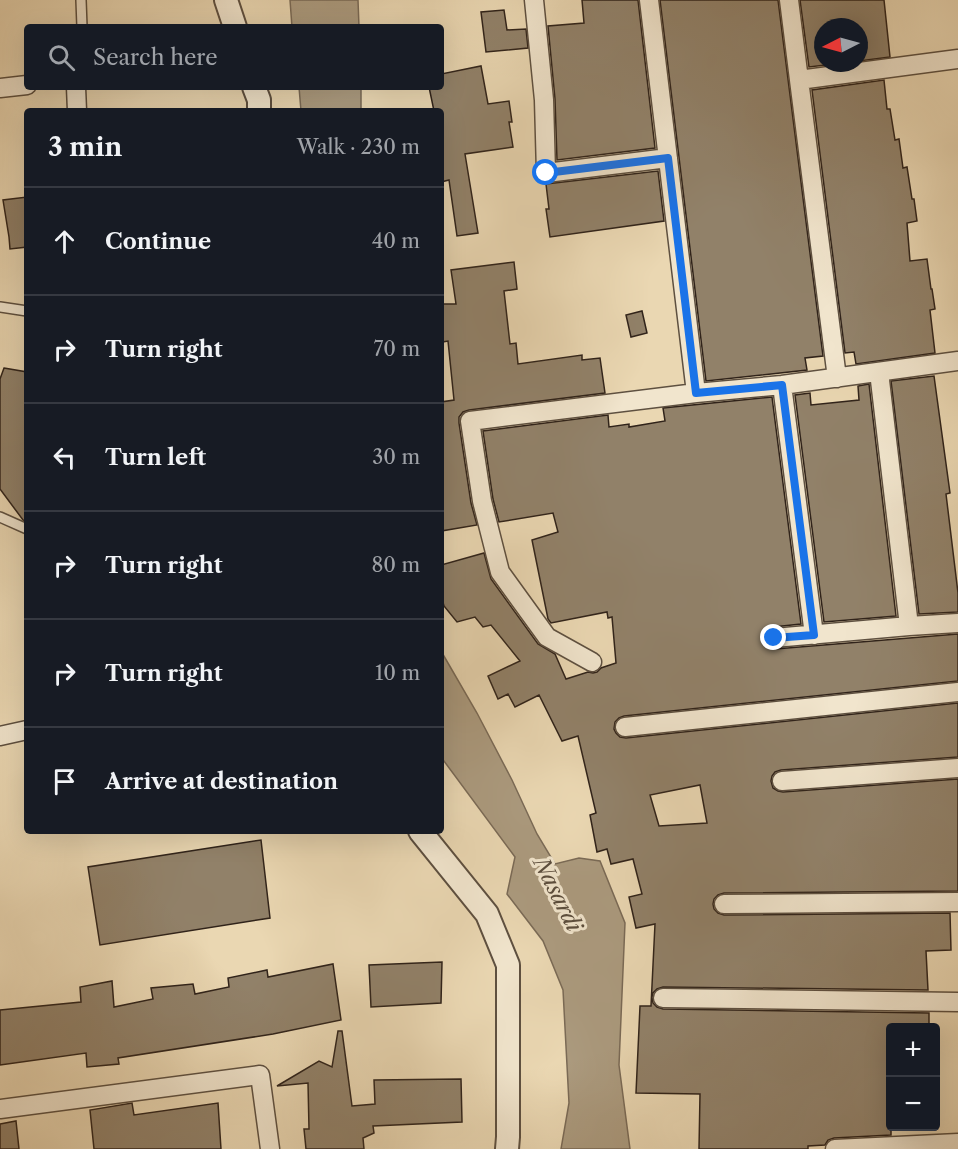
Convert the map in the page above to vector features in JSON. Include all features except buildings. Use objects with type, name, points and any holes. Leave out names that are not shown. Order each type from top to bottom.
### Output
[{"type":"street","points":[[226,0],[234,24]]},
{"type":"street","points":[[534,0],[544,100],[546,173],[668,158]]},
{"type":"street","points":[[649,0],[696,393]]},
{"type":"street","points":[[789,0],[837,378]]},
{"type":"street","points":[[799,80],[958,59]]},
{"type":"street","points":[[0,88],[24,85]]},
{"type":"street","points":[[76,90],[77,108]]},
{"type":"street","points":[[256,90],[259,108]]},
{"type":"street","points":[[592,662],[547,637],[500,572],[482,501],[470,421],[696,393],[782,385],[958,361]]},
{"type":"street","points":[[879,372],[909,626]]},
{"type":"street","points":[[782,385],[814,635]]},
{"type":"street","points":[[774,638],[958,623]]},
{"type":"street","points":[[625,727],[958,692]]},
{"type":"street","points":[[0,736],[24,731]]},
{"type":"street","points":[[782,781],[958,768]]},
{"type":"street","points":[[422,834],[487,914],[508,965],[507,1149]]},
{"type":"street","points":[[724,904],[958,902]]},
{"type":"street","points":[[663,998],[958,1002]]},
{"type":"street","points":[[0,1109],[260,1075],[270,1149]]},
{"type":"street","points":[[835,1149],[958,1143]]},
{"type":"lane","points":[[81,0],[82,24]]},
{"type":"lane","points":[[0,307],[24,311]]},
{"type":"lane","points":[[0,517],[24,528]]},
{"type":"water","points":[[290,0],[358,0],[359,24],[292,24]]},
{"type":"water","points":[[299,90],[361,90],[361,108],[301,108]]},
{"type":"water","name":"Nasardi","points":[[444,656],[477,713],[537,834],[555,864],[579,858],[600,861],[625,923],[619,1065],[630,1149],[561,1149],[569,1103],[563,990],[543,941],[507,894],[515,857],[444,761]]},
{"type":"route","points":[[546,173],[668,158],[696,393],[782,385],[814,635],[774,638]]}]
